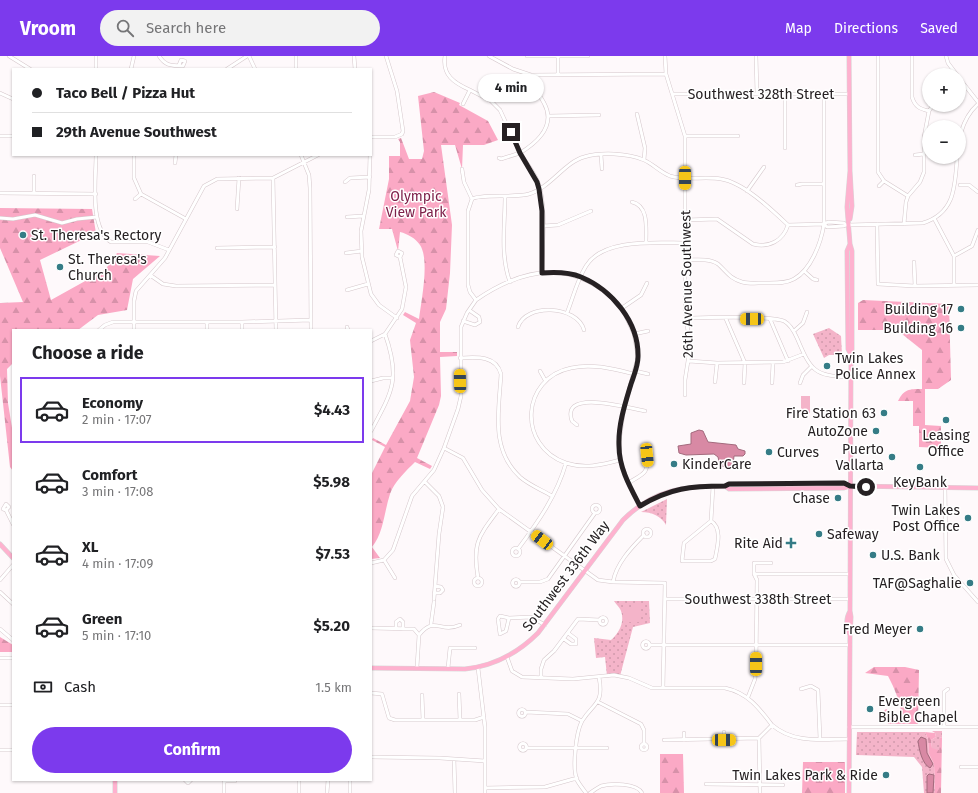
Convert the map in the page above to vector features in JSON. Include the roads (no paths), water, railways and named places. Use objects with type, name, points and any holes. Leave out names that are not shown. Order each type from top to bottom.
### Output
[{"type":"main road","points":[[848,793],[851,631],[850,354],[848,349],[847,251],[850,244],[848,225],[852,206],[850,171],[849,56]]},
{"type":"main road","points":[[725,486],[729,484],[844,483],[850,486]]},
{"type":"main road","points":[[775,489],[777,487],[786,487],[788,484]]},
{"type":"main road","points":[[725,486],[728,489],[850,486],[978,488]]},
{"type":"main road","name":"Southwest 336th Way","points":[[478,668],[507,657],[527,644],[546,625],[619,524],[640,506],[657,496],[672,490],[688,487],[725,486]]},
{"type":"main road","points":[[0,544],[12,557]]},
{"type":"main road","points":[[372,668],[478,668]]},
{"type":"main road","points":[[115,781],[115,793]]},
{"type":"street","points":[[9,56],[28,68]]},
{"type":"street","points":[[96,56],[96,68]]},
{"type":"street","points":[[131,68],[134,56]]},
{"type":"street","points":[[158,56],[166,65],[179,65]]},
{"type":"street","points":[[229,68],[248,56],[254,68]]},
{"type":"street","points":[[296,56],[296,68]]},
{"type":"street","points":[[354,56],[355,68]]},
{"type":"street","points":[[372,137],[395,138],[402,134],[403,128],[397,91],[386,56]]},
{"type":"street","points":[[445,56],[444,67],[447,75],[460,86],[491,101],[500,110],[508,124],[520,153],[537,182],[542,226],[542,273]]},
{"type":"street","points":[[491,56],[513,69],[531,75],[666,74]]},
{"type":"street","points":[[527,56],[588,56]]},
{"type":"street","name":"26th Avenue Southwest","points":[[665,56],[666,74],[685,136],[686,318],[690,341],[685,395]]},
{"type":"street","points":[[756,56],[757,94]]},
{"type":"street","points":[[878,56],[877,167],[880,176],[884,181],[908,196]]},
{"type":"street","points":[[912,56],[912,98],[914,104],[922,109]]},
{"type":"street","points":[[946,56],[948,63],[952,68]]},
{"type":"street","points":[[558,57],[558,75]]},
{"type":"street","points":[[499,158],[502,159],[520,153],[540,139],[545,130],[549,116],[545,104],[531,81],[531,75]]},
{"type":"street","points":[[959,189],[962,129],[966,118],[978,103],[966,87]]},
{"type":"street","points":[[463,104],[470,90]]},
{"type":"street","points":[[0,93],[12,99]]},
{"type":"street","name":"Southwest 328th Street","points":[[672,94],[849,94]]},
{"type":"street","points":[[785,95],[785,148]]},
{"type":"street","points":[[685,260],[712,261],[732,278],[744,282],[786,282],[797,277],[804,271],[822,238],[824,224],[824,95]]},
{"type":"street","points":[[927,120],[929,112]]},
{"type":"street","points":[[637,114],[646,148],[644,160]]},
{"type":"street","points":[[549,116],[599,115]]},
{"type":"street","points":[[0,136],[12,136]]},
{"type":"street","points":[[685,136],[738,136]]},
{"type":"street","points":[[472,199],[479,196],[505,197],[530,194],[554,179],[576,160],[584,157],[617,154],[644,160],[663,173],[685,178],[720,179],[730,181],[747,191],[788,225],[824,224],[827,226],[844,226],[923,223],[934,220],[944,213],[957,194]]},
{"type":"street","points":[[915,154],[922,154]]},
{"type":"street","points":[[601,155],[602,169]]},
{"type":"street","points":[[96,156],[97,217],[102,234],[111,242],[148,242],[169,250]]},
{"type":"street","points":[[134,156],[134,178],[141,194],[186,219]]},
{"type":"street","points":[[175,163],[176,156]]},
{"type":"street","points":[[301,156],[309,175],[310,188],[311,329]]},
{"type":"street","points":[[134,329],[135,294],[141,284],[162,264],[200,192],[208,183],[217,179],[273,178],[316,156]]},
{"type":"street","points":[[370,156],[370,177],[361,231],[362,252],[368,284],[374,300],[397,318]]},
{"type":"street","points":[[904,224],[905,207],[908,196],[922,179],[923,164]]},
{"type":"street","points":[[747,191],[764,167]]},
{"type":"street","points":[[462,169],[464,182],[472,199],[468,211],[468,285],[470,292],[476,300]]},
{"type":"street","points":[[34,176],[34,192]]},
{"type":"street","points":[[345,182],[350,178],[370,177]]},
{"type":"street","points":[[237,209],[239,178]]},
{"type":"street","points":[[273,178],[276,329]]},
{"type":"street","points":[[879,186],[884,181]]},
{"type":"street","points":[[797,185],[823,184]]},
{"type":"street","points":[[960,185],[969,185],[978,192]]},
{"type":"street","points":[[0,192],[96,194]]},
{"type":"street","points":[[135,199],[141,194]]},
{"type":"street","points":[[505,197],[504,251],[507,274],[510,282]]},
{"type":"street","points":[[632,202],[640,205],[644,210],[646,243]]},
{"type":"street","points":[[542,226],[558,225],[591,211]]},
{"type":"street","points":[[0,218],[13,219],[35,215],[62,223],[77,218],[97,217]]},
{"type":"street","points":[[347,217],[364,216]]},
{"type":"street","points":[[685,220],[717,220],[753,244],[759,245],[775,242],[783,236],[788,225]]},
{"type":"street","points":[[934,220],[954,256],[954,285]]},
{"type":"street","points":[[876,224],[878,284],[915,286],[978,285]]},
{"type":"street","points":[[954,256],[968,249],[974,243],[978,230]]},
{"type":"street","points":[[567,313],[581,277],[590,260],[608,249],[622,245],[646,243],[685,243]]},
{"type":"street","points":[[974,243],[978,247]]},
{"type":"street","points":[[217,248],[275,247]]},
{"type":"street","points":[[346,253],[362,252]]},
{"type":"street","points":[[372,340],[385,334],[397,318],[406,298],[406,287],[400,257]]},
{"type":"street","points":[[914,262],[915,286]]},
{"type":"street","points":[[804,271],[813,279],[817,280]]},
{"type":"street","points":[[372,563],[384,560],[393,550],[412,496],[434,470],[444,448],[461,396],[461,327],[469,310],[476,300],[498,286],[542,273],[562,273],[581,277],[598,286],[622,308],[634,334],[638,357],[624,408],[620,436],[620,460],[628,483],[640,506]]},
{"type":"street","points":[[150,276],[163,284],[176,286],[275,285]]},
{"type":"street","points":[[622,308],[641,295],[647,283]]},
{"type":"street","points":[[347,290],[368,284]]},
{"type":"street","points":[[463,321],[475,325],[480,322],[479,316],[469,310]]},
{"type":"street","points":[[518,327],[522,319],[535,313],[553,310],[567,313],[579,320],[584,330]]},
{"type":"street","points":[[794,331],[803,323],[807,312]]},
{"type":"street","points":[[686,318],[770,319],[785,321],[794,331],[811,367],[819,373],[828,376],[850,377]]},
{"type":"street","points":[[726,318],[745,363],[744,383]]},
{"type":"street","points":[[770,319],[788,361]]},
{"type":"street","points":[[100,329],[105,324],[113,322],[242,322],[311,320]]},
{"type":"street","points":[[207,322],[207,329]]},
{"type":"street","points":[[242,322],[242,329]]},
{"type":"street","points":[[634,334],[648,331]]},
{"type":"street","points":[[372,429],[391,393],[393,378],[392,360],[385,334]]},
{"type":"street","points":[[689,361],[717,363],[773,363],[788,361],[804,354]]},
{"type":"street","points":[[460,358],[487,358],[493,361],[499,368],[501,374],[497,432],[501,448],[508,461],[520,477],[552,496]]},
{"type":"street","points":[[715,382],[717,363]]},
{"type":"street","points":[[772,383],[773,363]]},
{"type":"street","points":[[620,460],[593,466],[566,463],[547,451],[534,432],[531,419],[533,403],[537,391],[545,380],[570,368],[597,366],[648,374]]},
{"type":"street","points":[[800,383],[803,375],[811,367]]},
{"type":"street","points":[[540,371],[545,380]]},
{"type":"street","points":[[372,381],[383,378],[393,378]]},
{"type":"street","points":[[577,425],[571,417],[572,410],[579,403],[590,401],[645,411]]},
{"type":"street","points":[[444,448],[463,458],[482,490],[499,509],[598,580],[614,582],[665,583],[666,599],[663,688]]},
{"type":"street","points":[[628,483],[644,474],[647,469],[647,455]]},
{"type":"street","points":[[518,548],[531,531],[558,486],[566,463]]},
{"type":"street","points":[[425,482],[439,496],[443,507],[438,534],[434,601],[431,624]]},
{"type":"street","points":[[711,521],[716,526],[718,535],[714,561],[682,561],[684,543],[711,521],[713,486]]},
{"type":"street","points":[[945,487],[946,559],[954,575],[978,602]]},
{"type":"street","points":[[478,578],[475,554],[479,537],[499,509]]},
{"type":"street","points":[[6,510],[12,522]]},
{"type":"street","points":[[520,582],[546,581],[565,557],[595,513]]},
{"type":"street","points":[[614,582],[615,573],[622,561],[644,535]]},
{"type":"street","points":[[384,560],[395,578]]},
{"type":"street","points":[[748,697],[755,679],[757,580],[754,574],[754,563],[771,563]]},
{"type":"street","points":[[0,580],[12,566]]},
{"type":"street","points":[[754,574],[850,574]]},
{"type":"street","points":[[434,593],[440,593],[443,590],[441,587],[435,586]]},
{"type":"street","points":[[0,592],[12,603]]},
{"type":"street","name":"Southwest 338th Street","points":[[666,599],[850,599]]},
{"type":"street","points":[[509,618],[506,630],[500,634],[499,617],[502,616],[509,618],[531,617],[546,625]]},
{"type":"street","points":[[541,678],[542,664],[580,619],[600,620]]},
{"type":"street","points":[[396,628],[396,622],[400,620],[403,622],[403,628]]},
{"type":"street","points":[[417,667],[419,635],[427,626],[431,624],[450,628],[460,625]]},
{"type":"street","points":[[372,628],[414,629],[419,635]]},
{"type":"street","points":[[0,629],[12,639]]},
{"type":"street","points":[[564,639],[571,644],[576,644],[576,639],[568,633]]},
{"type":"street","points":[[649,644],[850,645]]},
{"type":"street","points":[[448,668],[450,648],[475,648]]},
{"type":"street","points":[[507,657],[512,671],[519,676],[573,679],[620,676],[647,687],[725,688],[734,690],[748,697],[754,702],[772,726],[792,737],[849,739]]},
{"type":"street","points":[[0,658],[12,658]]},
{"type":"street","points":[[478,668],[484,717],[485,793]]},
{"type":"street","points":[[586,793],[577,778],[576,748],[578,731],[582,721],[598,702],[600,690],[599,677]]},
{"type":"street","points":[[801,689],[811,686],[818,690],[820,739]]},
{"type":"street","points":[[944,727],[944,692],[948,689]]},
{"type":"street","points":[[372,693],[382,694],[389,718],[395,720],[475,720],[484,717]]},
{"type":"street","points":[[459,694],[460,720]]},
{"type":"street","points":[[422,695],[422,720]]},
{"type":"street","points":[[598,702],[641,724],[644,730],[644,744]]},
{"type":"street","points":[[0,705],[12,705]]},
{"type":"street","points":[[526,712],[568,714],[582,721]]},
{"type":"street","points":[[664,740],[724,740],[759,738],[772,726]]},
{"type":"street","points":[[849,727],[978,727]]},
{"type":"street","points":[[724,732],[724,740]]},
{"type":"street","points":[[684,733],[684,740]]},
{"type":"street","points":[[759,738],[760,793]]},
{"type":"street","points":[[526,748],[607,748]]},
{"type":"street","points":[[0,750],[12,750]]},
{"type":"street","points":[[372,757],[485,761]]},
{"type":"street","points":[[454,759],[455,793]]},
{"type":"street","points":[[962,767],[978,767]]},
{"type":"street","points":[[485,788],[545,787],[577,778]]},
{"type":"street","points":[[224,781],[224,793]]},
{"type":"street","points":[[230,781],[236,782]]},
{"type":"street","points":[[299,781],[299,793]]},
{"type":"street","points":[[328,781],[328,793]]},
{"type":"street","points":[[350,781],[350,793]]},
{"type":"street","points":[[706,784],[783,784]]},
{"type":"street","points":[[590,793],[600,786],[615,785],[635,787],[640,789],[642,793]]},
{"type":"place","name":"St. Theresa's Rectory","points":[[23,235]]},
{"type":"place","name":"St. Theresa's Church","points":[[60,267]]},
{"type":"place","name":"Building 17","points":[[961,309]]},
{"type":"place","name":"Building 16","points":[[961,328]]},
{"type":"place","name":"Twin Lakes Police Annex","points":[[827,366]]},
{"type":"place","name":"Fire Station 63","points":[[884,413]]},
{"type":"place","name":"Leasing Office","points":[[946,420]]},
{"type":"place","name":"AutoZone","points":[[876,431]]},
{"type":"place","name":"Curves","points":[[769,452]]},
{"type":"place","name":"Puerto Vallarta","points":[[892,457]]},
{"type":"place","name":"KinderCare","points":[[674,464]]},
{"type":"place","name":"KeyBank","points":[[920,467]]},
{"type":"place","name":"Chase","points":[[838,498]]},
{"type":"place","name":"Twin Lakes Post Office","points":[[968,518]]},
{"type":"place","name":"Safeway","points":[[819,534]]},
{"type":"place","name":"Rite Aid","points":[[791,543]]},
{"type":"place","name":"U.S. Bank","points":[[873,555]]},
{"type":"place","name":"TAF@Saghalie","points":[[970,583]]},
{"type":"place","name":"Fred Meyer","points":[[920,629]]},
{"type":"place","name":"Evergreen Bible Chapel","points":[[870,709]]},
{"type":"place","name":"Twin Lakes Park & Ride","points":[[886,775]]},
{"type":"park label","name":"Olympic View Park","points":[[416,204]]}]
